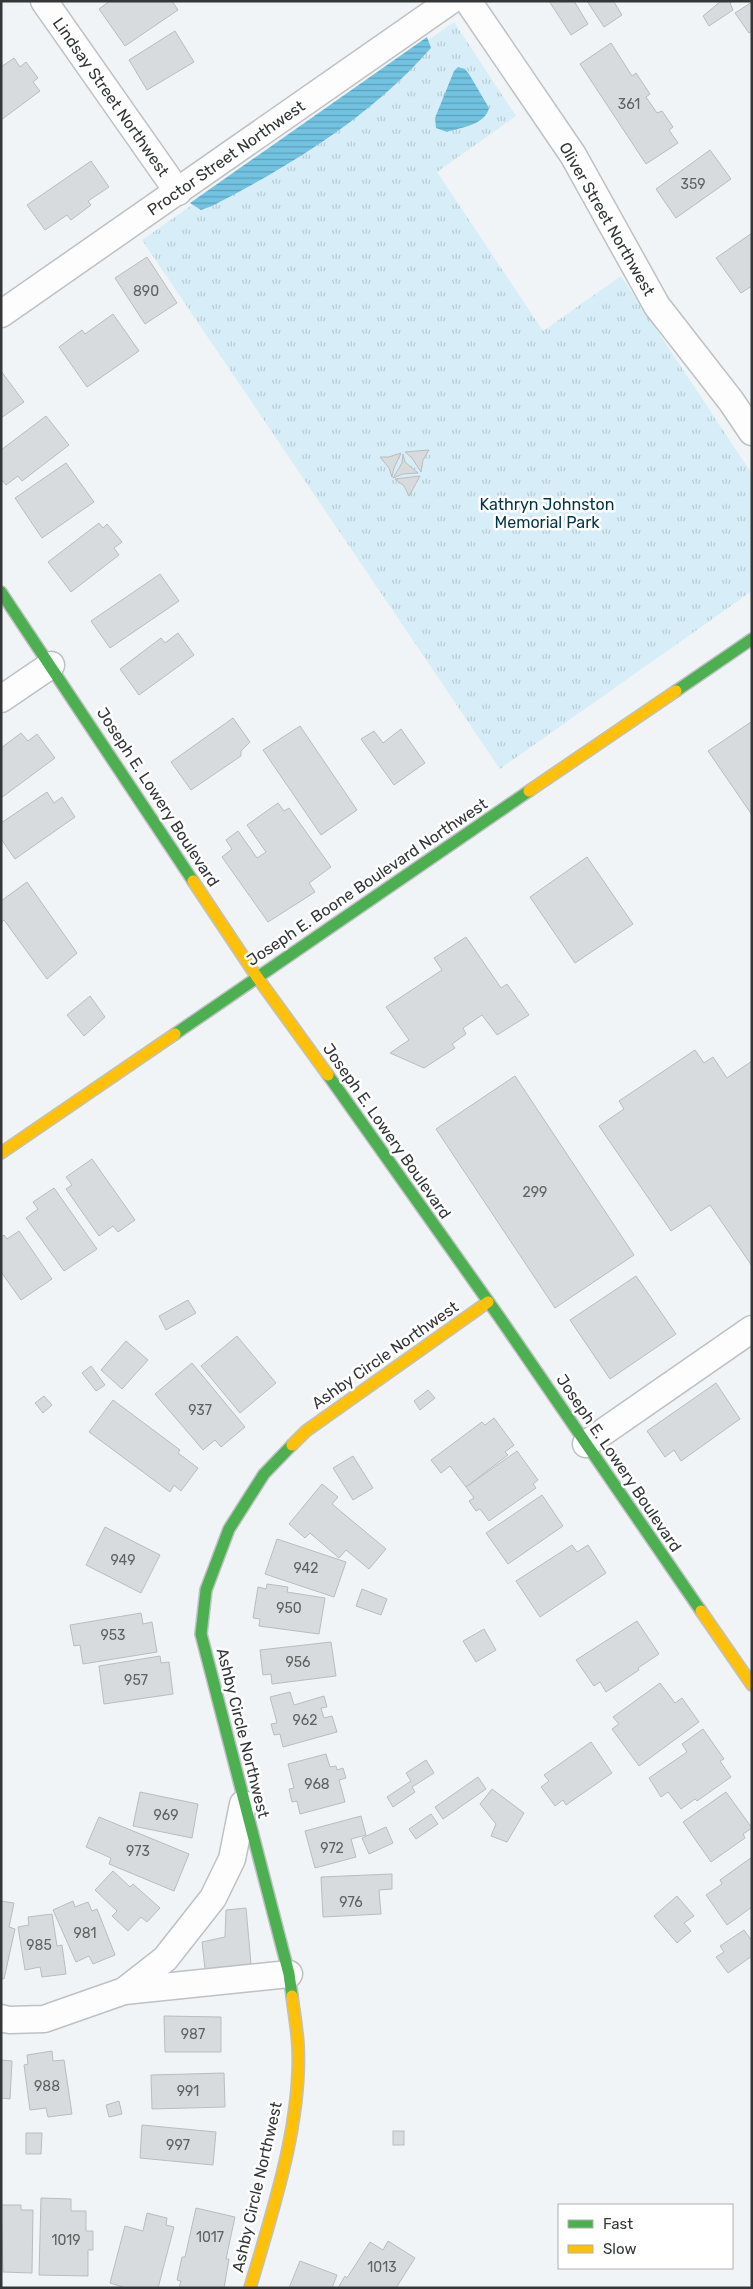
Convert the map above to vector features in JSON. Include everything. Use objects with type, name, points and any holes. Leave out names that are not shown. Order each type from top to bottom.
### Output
[{"type":"main road","name":"Joseph E. Lowery Boulevard","points":[[1,592],[256,976],[277,1002],[488,1302],[752,1685]]},
{"type":"main road","name":"Joseph E. Boone Boulevard Northwest","points":[[1,1153],[256,976],[752,638]]},
{"type":"main road","name":"Ashby Circle Northwest","points":[[250,2288],[269,2223],[294,2117],[298,2046],[289,1974],[243,1804],[201,1634],[206,1590],[229,1529],[264,1474],[306,1431],[488,1302]]},
{"type":"street","name":"Lindsay Street Northwest","points":[[44,1],[178,192]]},
{"type":"street","name":"Proctor Street Northwest","points":[[1,314],[450,1]]},
{"type":"street","name":"Oliver Street Northwest","points":[[468,1],[573,155],[657,306],[731,401],[752,432]]},
{"type":"street","points":[[1,700],[51,665]]},
{"type":"street","points":[[586,1444],[752,1329]]},
{"type":"street","points":[[124,1991],[166,1959],[213,1898],[232,1859],[243,1804]]},
{"type":"street","points":[[1,2018],[9,2020],[44,2019],[124,1991],[289,1974]]},
{"type":"green space","name":"Kathryn Johnston Memorial Park","points":[[454,22],[516,116],[437,172],[543,331],[621,276],[752,474],[752,591],[500,769],[142,240]]},
{"type":"water","points":[[427,37],[431,48],[408,73],[383,96],[329,137],[272,174],[212,206],[201,210],[190,203]]},
{"type":"water","points":[[458,67],[465,69],[469,74],[489,108],[487,114],[478,122],[447,132],[436,128],[435,118],[454,71]]},
{"type":"building","points":[[110,1],[172,1],[178,10],[125,46],[99,9]]},
{"type":"building","points":[[549,1],[574,1],[588,24],[571,35]]},
{"type":"building","points":[[587,1],[616,1],[614,2],[622,15],[604,27]]},
{"type":"building","points":[[721,1],[733,1],[730,3],[733,10],[709,26],[703,16]]},
{"type":"building","points":[[752,2],[752,31],[749,33],[735,13]]},
{"type":"building","points":[[175,31],[194,62],[147,90],[129,60]]},
{"type":"building","points":[[611,43],[632,76],[636,73],[650,94],[646,97],[657,113],[662,111],[673,127],[669,130],[678,143],[646,164],[580,64]]},
{"type":"building","points":[[14,58],[20,67],[26,62],[38,78],[33,82],[40,91],[1,120],[1,67]]},
{"type":"building","points":[[710,150],[731,179],[676,218],[656,189]]},
{"type":"building","points":[[91,161],[109,187],[88,201],[91,205],[71,220],[67,215],[45,230],[27,205]]},
{"type":"building","points":[[752,233],[752,286],[741,293],[716,258]]},
{"type":"building","points":[[147,257],[177,303],[145,324],[115,278]]},
{"type":"building","points":[[113,314],[139,351],[87,387],[59,347],[82,330],[85,334]]},
{"type":"building","points":[[1,371],[24,402],[1,418]]},
{"type":"building","points":[[46,416],[69,445],[22,481],[18,476],[6,485],[1,479],[1,450]]},
{"type":"building","points":[[429,450],[423,460],[421,472],[412,458],[405,452]]},
{"type":"building","points":[[401,453],[392,477],[389,468],[380,457],[389,457]]},
{"type":"building","points":[[403,454],[405,462],[418,473],[403,474],[393,478],[402,463]]},
{"type":"building","points":[[66,463],[94,502],[42,538],[15,498]]},
{"type":"building","points":[[420,476],[409,496],[404,486],[395,479]]},
{"type":"building","points":[[99,523],[103,528],[107,524],[122,542],[114,548],[119,555],[71,592],[48,562]]},
{"type":"building","points":[[160,574],[179,601],[110,648],[91,621]]},
{"type":"building","points":[[178,633],[194,655],[139,695],[120,669],[161,638],[165,643]]},
{"type":"building","points":[[233,718],[250,742],[241,751],[241,756],[191,790],[171,762]]},
{"type":"building","points":[[752,723],[752,815],[708,751]]},
{"type":"building","points":[[300,726],[357,810],[321,835],[263,750]]},
{"type":"building","points":[[401,729],[425,763],[394,785],[361,739],[374,731],[383,743]]},
{"type":"building","points":[[21,733],[28,741],[37,734],[55,758],[1,798],[1,748]]},
{"type":"building","points":[[47,792],[54,803],[62,797],[75,817],[15,859],[1,839],[1,823]]},
{"type":"building","points":[[278,803],[284,811],[289,808],[331,867],[309,883],[315,892],[268,922],[222,857],[232,849],[226,840],[238,831],[257,858],[266,852],[247,825]]},
{"type":"building","points":[[587,857],[633,924],[575,963],[530,897]]},
{"type":"building","points":[[27,882],[77,953],[47,979],[4,920],[1,922],[1,901]]},
{"type":"building","points":[[466,937],[501,988],[507,984],[529,1015],[497,1035],[482,1015],[463,1028],[466,1034],[452,1044],[455,1048],[424,1068],[390,1053],[409,1040],[386,1007],[442,970],[434,958]]},
{"type":"building","points":[[90,996],[105,1017],[84,1036],[67,1015]]},
{"type":"building","points":[[695,1050],[704,1063],[713,1057],[727,1078],[752,1061],[752,1266],[710,1205],[671,1231],[599,1126],[624,1109],[619,1101]]},
{"type":"building","points":[[515,1076],[634,1255],[555,1308],[436,1129]]},
{"type":"building","points":[[92,1159],[135,1220],[118,1232],[113,1226],[99,1236],[66,1189],[72,1185],[66,1177]]},
{"type":"building","points":[[54,1188],[97,1249],[64,1271],[26,1218],[38,1209],[33,1202]]},
{"type":"building","points":[[19,1231],[52,1279],[21,1300],[1,1272],[1,1237],[4,1235],[7,1239]]},
{"type":"building","points":[[636,1276],[676,1334],[610,1379],[570,1320]]},
{"type":"building","points":[[188,1300],[196,1313],[166,1330],[159,1316]]},
{"type":"building","points":[[237,1336],[276,1383],[240,1413],[201,1366]]},
{"type":"building","points":[[126,1341],[148,1360],[122,1389],[101,1370]]},
{"type":"building","points":[[192,1363],[245,1427],[221,1447],[215,1440],[203,1450],[155,1394]]},
{"type":"building","points":[[91,1366],[105,1385],[96,1391],[82,1373]]},
{"type":"building","points":[[716,1383],[740,1419],[681,1461],[674,1450],[665,1457],[647,1431]]},
{"type":"building","points":[[428,1390],[435,1398],[420,1410],[414,1401]]},
{"type":"building","points":[[44,1396],[52,1405],[43,1413],[35,1403]]},
{"type":"building","points":[[113,1400],[180,1450],[178,1453],[198,1468],[181,1491],[174,1485],[170,1492],[89,1432]]},
{"type":"building","points":[[494,1418],[514,1445],[505,1452],[508,1455],[466,1487],[450,1466],[441,1473],[431,1460],[482,1422],[485,1425]]},
{"type":"building","points":[[517,1451],[538,1480],[533,1484],[536,1488],[489,1521],[480,1509],[476,1511],[469,1501],[474,1498],[466,1487]]},
{"type":"building","points":[[353,1456],[373,1488],[353,1500],[333,1468]]},
{"type":"building","points":[[322,1484],[338,1497],[332,1504],[386,1549],[369,1569],[346,1550],[339,1558],[310,1533],[305,1538],[289,1524]]},
{"type":"building","points":[[542,1495],[563,1526],[508,1564],[486,1533]]},
{"type":"building","points":[[105,1527],[160,1555],[141,1593],[86,1565]]},
{"type":"building","points":[[277,1539],[346,1562],[334,1597],[265,1574]]},
{"type":"building","points":[[572,1545],[577,1552],[588,1545],[606,1573],[540,1617],[516,1581]]},
{"type":"building","points":[[267,1584],[288,1587],[287,1592],[325,1598],[319,1634],[259,1626],[260,1619],[253,1618],[258,1587],[266,1589]]},
{"type":"building","points":[[362,1589],[387,1599],[381,1615],[356,1606]]},
{"type":"building","points":[[141,1613],[143,1624],[152,1622],[157,1652],[83,1664],[80,1645],[74,1646],[70,1625]]},
{"type":"building","points":[[637,1621],[659,1654],[606,1692],[600,1682],[594,1686],[576,1660]]},
{"type":"building","points":[[484,1629],[496,1650],[476,1662],[463,1641]]},
{"type":"building","points":[[331,1642],[336,1676],[272,1684],[271,1674],[263,1675],[260,1650]]},
{"type":"building","points":[[160,1656],[161,1663],[169,1662],[173,1694],[104,1704],[99,1666]]},
{"type":"building","points":[[660,1683],[675,1703],[682,1698],[699,1722],[639,1766],[612,1729],[619,1724],[613,1717]]},
{"type":"building","points":[[290,1692],[294,1705],[324,1696],[327,1707],[321,1708],[324,1718],[332,1716],[337,1732],[283,1747],[280,1734],[274,1735],[271,1724],[277,1723],[270,1697]]},
{"type":"building","points":[[703,1729],[724,1759],[720,1761],[731,1777],[697,1801],[695,1799],[681,1809],[668,1792],[661,1797],[649,1778],[687,1752],[682,1744]]},
{"type":"building","points":[[591,1742],[612,1773],[566,1805],[563,1800],[555,1806],[541,1787],[549,1781],[544,1775]]},
{"type":"building","points":[[326,1754],[330,1767],[336,1766],[337,1770],[343,1768],[346,1778],[339,1780],[345,1802],[300,1814],[297,1801],[292,1802],[289,1789],[294,1788],[288,1764]]},
{"type":"building","points":[[426,1760],[434,1773],[412,1787],[415,1792],[393,1807],[387,1797],[411,1781],[406,1773]]},
{"type":"building","points":[[478,1777],[486,1789],[443,1819],[435,1807]]},
{"type":"building","points":[[492,1789],[524,1813],[507,1842],[491,1836],[496,1824],[480,1804]]},
{"type":"building","points":[[140,1792],[198,1804],[192,1838],[133,1826]]},
{"type":"building","points":[[726,1792],[752,1828],[743,1834],[745,1838],[711,1862],[683,1822]]},
{"type":"building","points":[[431,1814],[438,1824],[416,1839],[409,1829]]},
{"type":"building","points":[[361,1816],[366,1835],[351,1839],[356,1857],[315,1868],[305,1831]]},
{"type":"building","points":[[99,1817],[189,1854],[174,1891],[109,1864],[111,1858],[86,1847]]},
{"type":"building","points":[[386,1827],[393,1843],[369,1854],[362,1838]]},
{"type":"building","points":[[752,1857],[752,1907],[727,1925],[706,1895],[722,1884],[720,1880]]},
{"type":"building","points":[[113,1871],[130,1887],[133,1884],[160,1908],[147,1922],[141,1917],[128,1931],[112,1916],[117,1911],[95,1890]]},
{"type":"building","points":[[392,1874],[392,1889],[379,1890],[381,1914],[323,1917],[321,1877]]},
{"type":"building","points":[[677,1896],[694,1916],[684,1923],[691,1931],[677,1943],[654,1916]]},
{"type":"building","points":[[1,1901],[14,1903],[9,1927],[15,1929],[4,1979],[1,1978]]},
{"type":"building","points":[[73,1901],[75,1907],[88,1902],[92,1911],[97,1909],[115,1955],[93,1964],[89,1956],[76,1962],[53,1910]]},
{"type":"building","points":[[246,1908],[251,1964],[205,1969],[202,1942],[225,1937],[226,1910]]},
{"type":"building","points":[[52,1914],[57,1946],[62,1945],[66,1974],[42,1977],[40,1967],[25,1970],[18,1927],[29,1925],[28,1917]]},
{"type":"building","points":[[744,1930],[752,1941],[752,1956],[728,1973],[716,1957],[724,1952],[720,1946]]},
{"type":"building","points":[[164,2016],[221,2017],[221,2052],[165,2052]]},
{"type":"building","points":[[52,2051],[53,2061],[64,2060],[72,2114],[48,2117],[46,2108],[30,2110],[24,2065],[28,2064],[27,2055]]},
{"type":"building","points":[[1,2060],[12,2061],[10,2099],[1,2098]]},
{"type":"building","points":[[224,2073],[225,2107],[152,2109],[151,2075]]},
{"type":"building","points":[[119,2101],[122,2114],[109,2117],[106,2105]]},
{"type":"building","points":[[142,2125],[216,2132],[213,2165],[140,2158]]},
{"type":"building","points":[[393,2131],[404,2131],[404,2145],[393,2145]]},
{"type":"building","points":[[26,2133],[42,2133],[41,2154],[26,2154]]},
{"type":"building","points":[[41,2198],[71,2199],[71,2211],[86,2211],[86,2231],[93,2231],[93,2250],[88,2250],[88,2276],[39,2275]]},
{"type":"building","points":[[1,2205],[21,2205],[21,2210],[33,2210],[32,2273],[3,2272]]},
{"type":"building","points":[[196,2208],[235,2217],[226,2259],[229,2259],[224,2288],[179,2288],[181,2281],[177,2280],[182,2257],[185,2257]]},
{"type":"building","points":[[147,2213],[167,2218],[166,2225],[174,2227],[158,2288],[126,2288],[110,2283],[125,2226],[143,2231]]},
{"type":"building","points":[[388,2241],[415,2258],[396,2288],[338,2288],[345,2276],[347,2278],[370,2242],[383,2250]]},
{"type":"building","points":[[300,2261],[337,2275],[332,2288],[289,2288]]},
{"type":"traffic: fast","points":[[1,592],[193,881]]},
{"type":"traffic: fast","points":[[676,691],[752,639]]},
{"type":"traffic: fast","points":[[175,1034],[529,791]]},
{"type":"traffic: fast","points":[[328,1075],[500,1318],[701,1611]]},
{"type":"traffic: fast","points":[[292,1445],[264,1474],[229,1529],[206,1590],[201,1634],[289,1974],[292,1996]]},
{"type":"traffic: slow","points":[[529,791],[676,691]]},
{"type":"traffic: slow","points":[[193,881],[257,977],[328,1075]]},
{"type":"traffic: slow","points":[[1,1153],[175,1034]]},
{"type":"traffic: slow","points":[[292,1445],[306,1431],[488,1302]]},
{"type":"traffic: slow","points":[[701,1611],[752,1685]]},
{"type":"traffic: slow","points":[[250,2288],[284,2168],[295,2106],[298,2045],[292,1996]]}]
